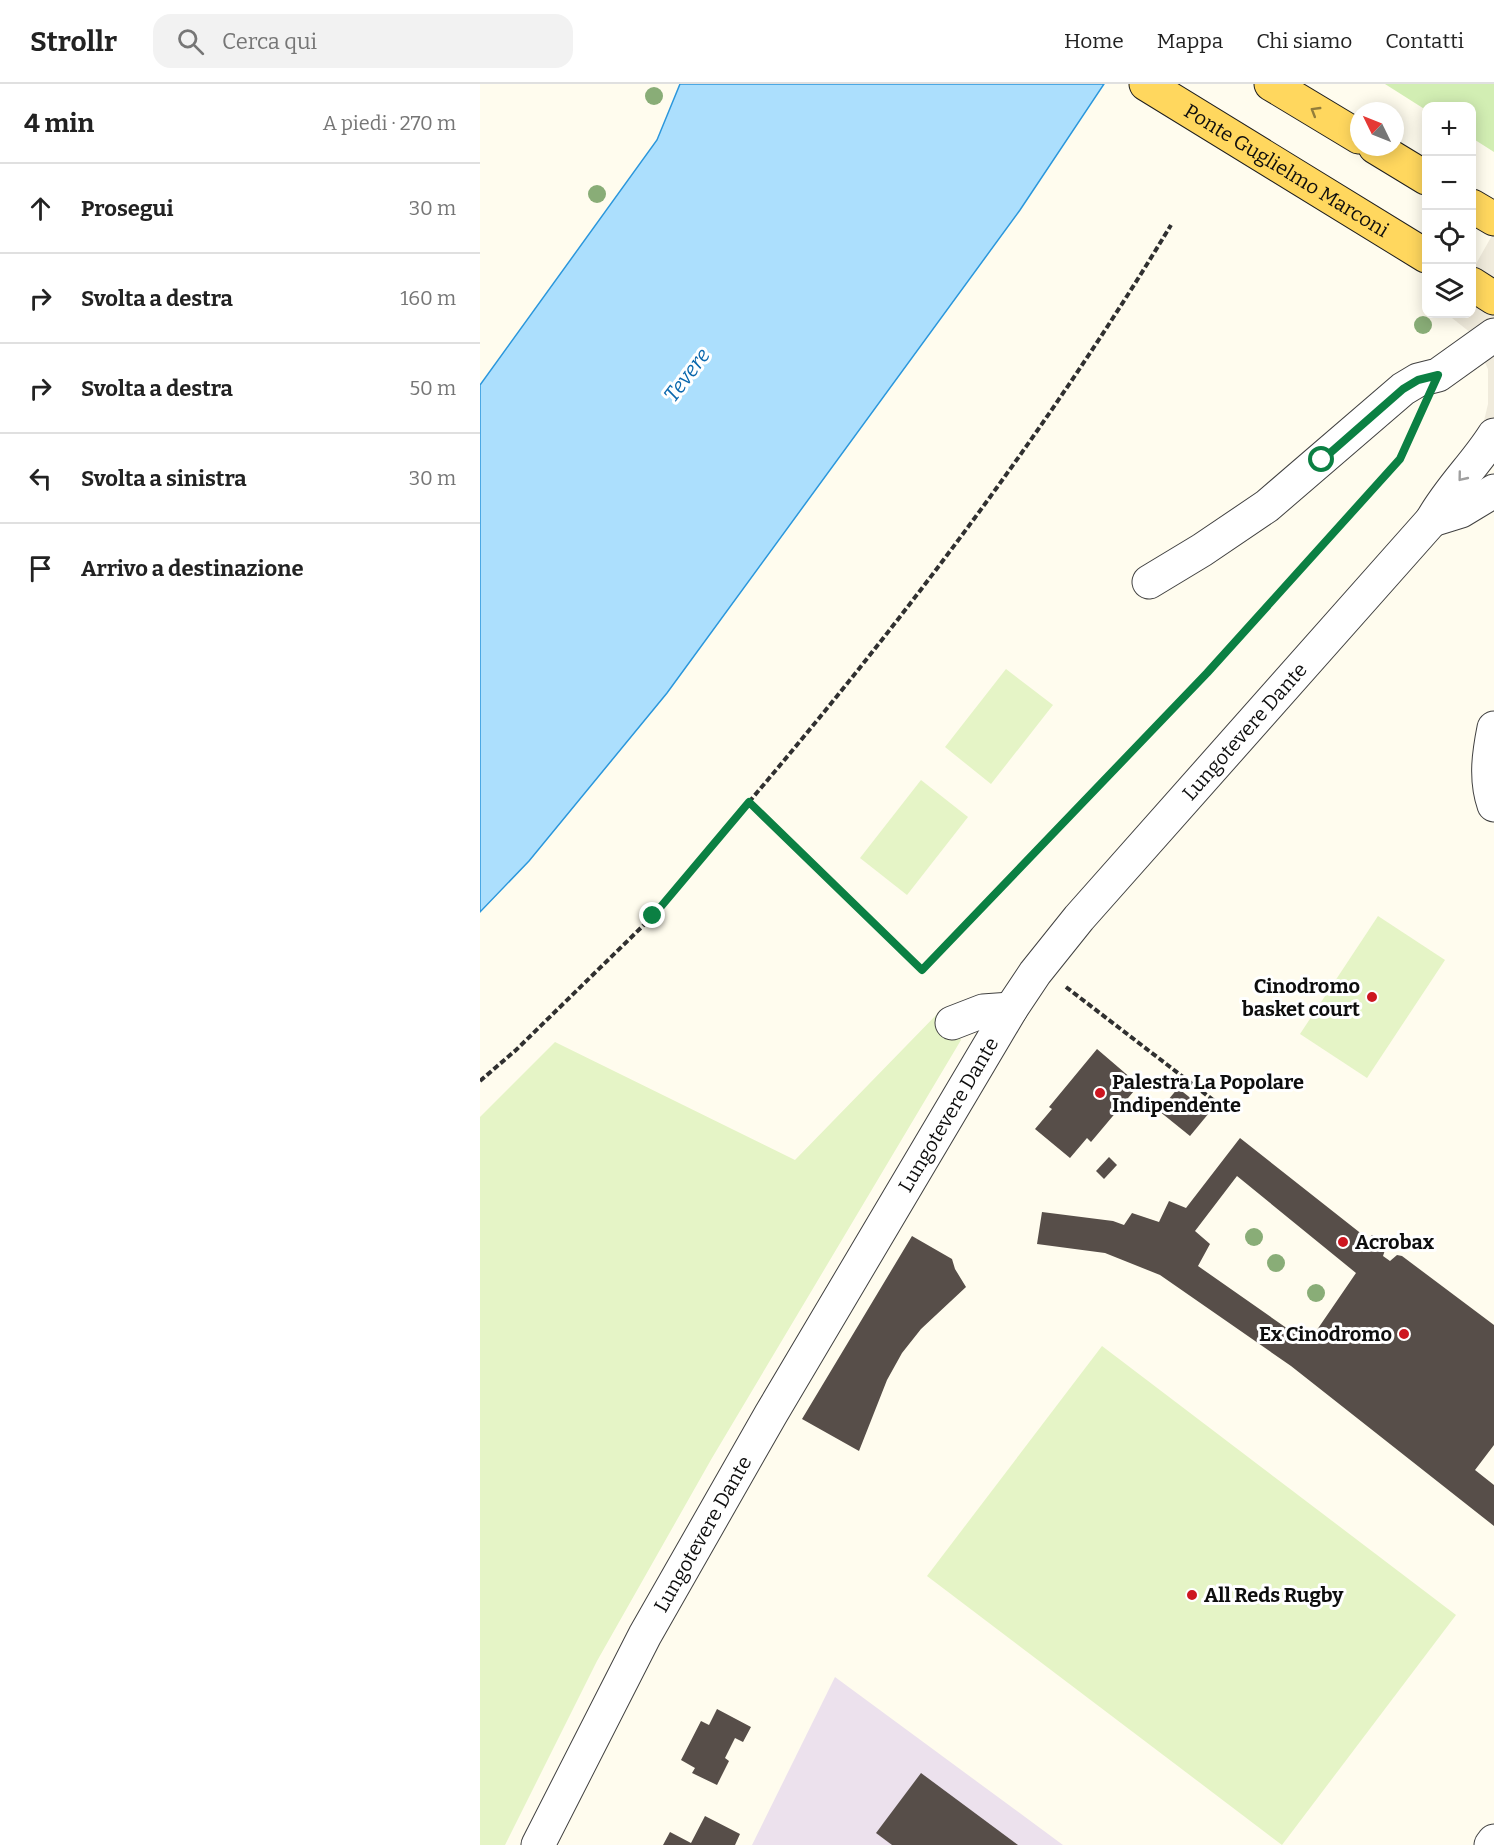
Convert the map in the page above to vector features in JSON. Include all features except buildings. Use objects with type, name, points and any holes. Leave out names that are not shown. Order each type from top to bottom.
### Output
[{"type":"main road","name":"Ponte Guglielmo Marconi","points":[[1146,84],[1422,254]]},
{"type":"main road","points":[[1271,84],[1350,132]]},
{"type":"main road","points":[[1390,156],[1422,176]]},
{"type":"main road","points":[[1476,208],[1494,219]]},
{"type":"main road","points":[[1476,278],[1494,273]]},
{"type":"main road","points":[[1476,288],[1494,298]]},
{"type":"street","points":[[1476,293],[1494,328]]},
{"type":"street","points":[[1149,582],[1267,506],[1403,389],[1418,380],[1438,375],[1494,335]]},
{"type":"street","name":"Lungotevere Dante","points":[[538,1845],[645,1635],[771,1414],[1011,1009],[1057,943],[1432,520],[1443,500],[1481,455],[1494,435]]},
{"type":"street","points":[[1432,520],[1461,511],[1494,491]]},
{"type":"street","points":[[1492,749],[1490,789],[1494,805]]},
{"type":"street","points":[[952,1023],[983,1011],[1011,1009]]},
{"type":"street","points":[[1491,1845],[1494,1841]]},
{"type":"path","points":[[480,1081],[516,1050],[653,916],[836,699],[946,555],[1064,392],[1127,299],[1171,225]]},
{"type":"path","points":[[749,802],[922,970],[1207,673],[1400,459],[1438,375]]},
{"type":"path","points":[[1070,990],[1230,1113]]},
{"type":"shaded area","points":[[1494,232],[1494,466],[1477,450],[1488,404],[1488,369],[1471,333],[1452,318],[1476,318],[1476,264]]},
{"type":"shaded area","points":[[835,1677],[1063,1845],[752,1845]]},
{"type":"green space","points":[[1385,84],[1494,84],[1494,152],[1476,141],[1476,102],[1422,102],[1422,107]]},
{"type":"green space","points":[[1006,669],[1053,705],[991,784],[945,747]]},
{"type":"green space","points":[[921,780],[968,817],[907,895],[860,858]]},
{"type":"green space","name":"Cinodromo basket court","points":[[1378,916],[1445,960],[1367,1078],[1300,1034]]},
{"type":"green space","points":[[942,1009],[961,1040],[712,1458],[597,1661],[505,1845],[480,1845],[480,1117],[555,1042],[795,1160]]},
{"type":"green space","name":"All Reds Rugby","points":[[1102,1346],[1456,1615],[1282,1845],[927,1576]]},
{"type":"water","name":"Tevere","points":[[680,84],[1104,84],[1020,210],[667,693],[529,861],[480,912],[480,385],[657,140]]},
{"type":"place","name":"Cinodromo basket court","points":[[1372,997]]},
{"type":"place","name":"Palestra La Popolare Indipendente","points":[[1100,1093]]},
{"type":"place","name":"Acrobax","points":[[1343,1242]]},
{"type":"place","name":"Ex Cinodromo","points":[[1404,1334]]},
{"type":"place","name":"All Reds Rugby","points":[[1192,1595]]},
{"type":"route","points":[[653,916],[749,802],[922,970],[1207,673],[1400,459],[1438,375],[1418,380],[1403,389],[1322,460]]}]
